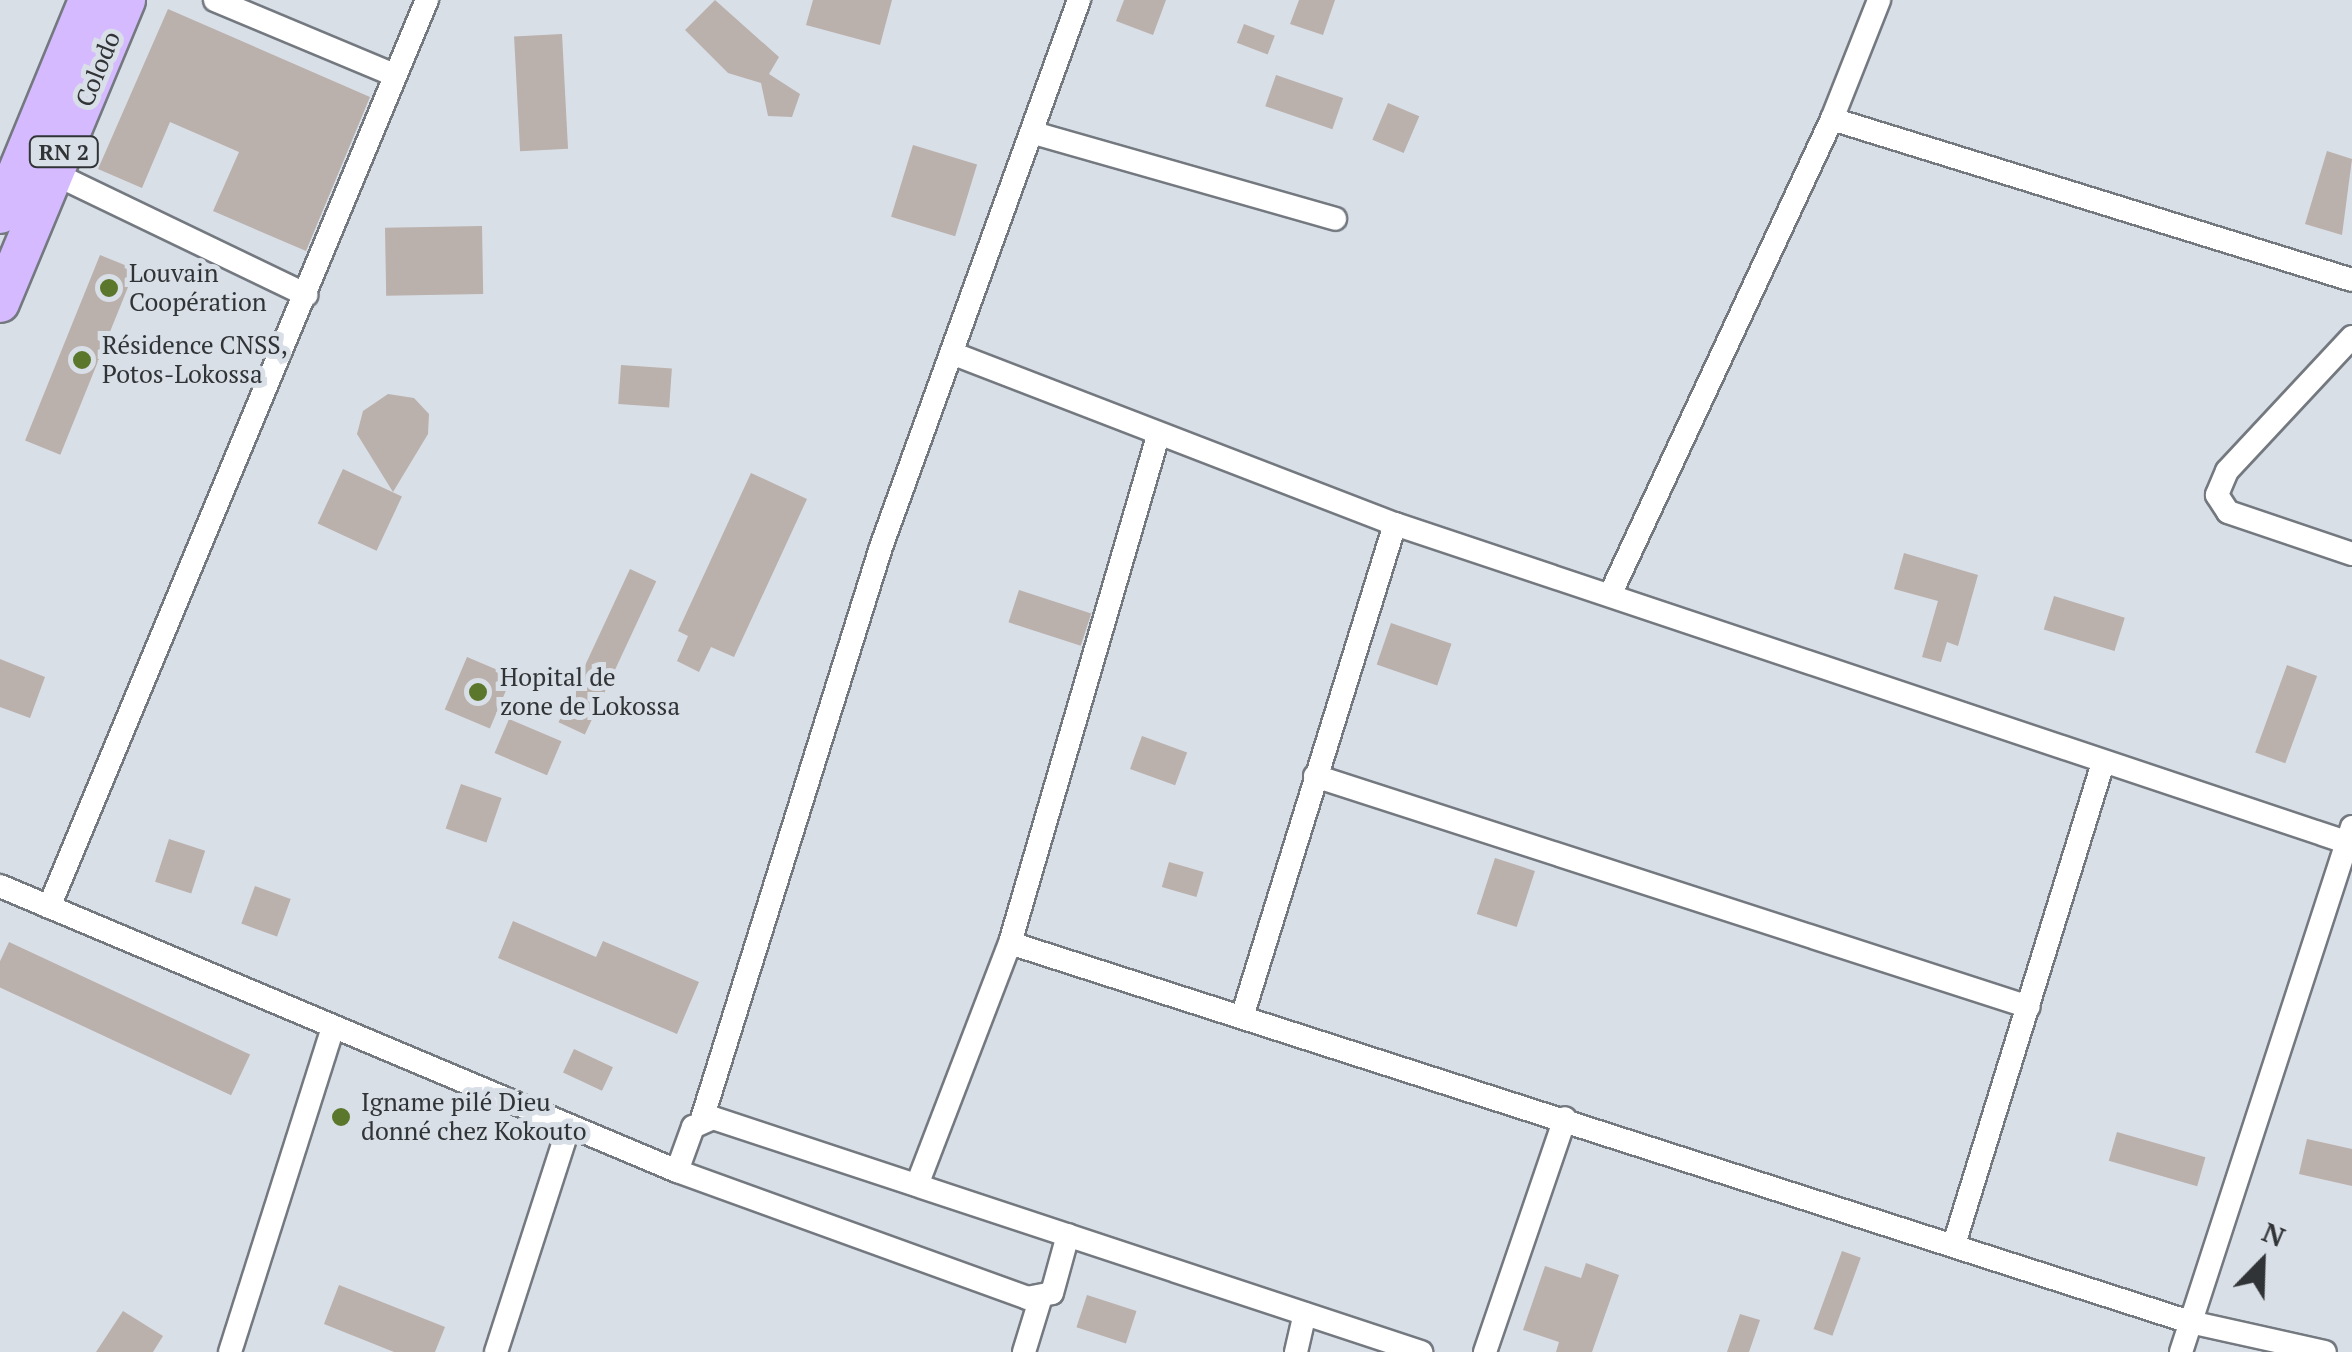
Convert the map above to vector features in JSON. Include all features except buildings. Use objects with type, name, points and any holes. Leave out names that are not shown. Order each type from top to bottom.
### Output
[{"type":"main road","name":"Colodo","points":[[0,214],[88,0]]},
{"type":"main road","name":"Colodo","points":[[0,303],[126,0]]},
{"type":"street","points":[[215,0],[394,75]]},
{"type":"street","points":[[50,908],[427,0]]},
{"type":"street","points":[[677,1171],[702,1119],[881,548],[1079,0]]},
{"type":"street","points":[[1610,595],[1832,119],[1879,0]]},
{"type":"street","points":[[1832,119],[2352,280]]},
{"type":"street","points":[[1034,133],[1335,219]]},
{"type":"street","points":[[55,174],[306,295]]},
{"type":"street","points":[[2352,338],[2227,471],[2217,495],[2228,512],[2352,554]]},
{"type":"street","points":[[954,354],[1158,436],[1395,524],[2104,764],[2349,838],[2181,1352]]},
{"type":"street","points":[[917,1185],[1010,943],[1158,436]]},
{"type":"street","points":[[1242,1017],[1395,524]]},
{"type":"street","points":[[1955,1240],[2104,764]]},
{"type":"street","points":[[1316,776],[2029,1008]]},
{"type":"street","points":[[0,886],[677,1171],[1040,1300]]},
{"type":"street","points":[[1010,943],[1955,1240],[2190,1322],[2325,1352]]},
{"type":"street","points":[[230,1352],[333,1028]]},
{"type":"street","points":[[1486,1352],[1566,1118]]},
{"type":"street","points":[[702,1119],[917,1185],[1421,1352]]},
{"type":"street","points":[[496,1352],[568,1126]]},
{"type":"street","points":[[1024,1352],[1040,1300],[1052,1293],[1068,1235]]},
{"type":"street","points":[[1296,1352],[1305,1314]]},
{"type":"place","name":"Louvain Coopération","points":[[109,288]]},
{"type":"place","name":"Résidence CNSS, Potos-Lokossa","points":[[82,360]]},
{"type":"place","name":"Hopital de zone de Lokossa","points":[[478,692]]},
{"type":"place","name":"Igname pilé Dieu donné chez Kokouto","points":[[341,1117]]}]
